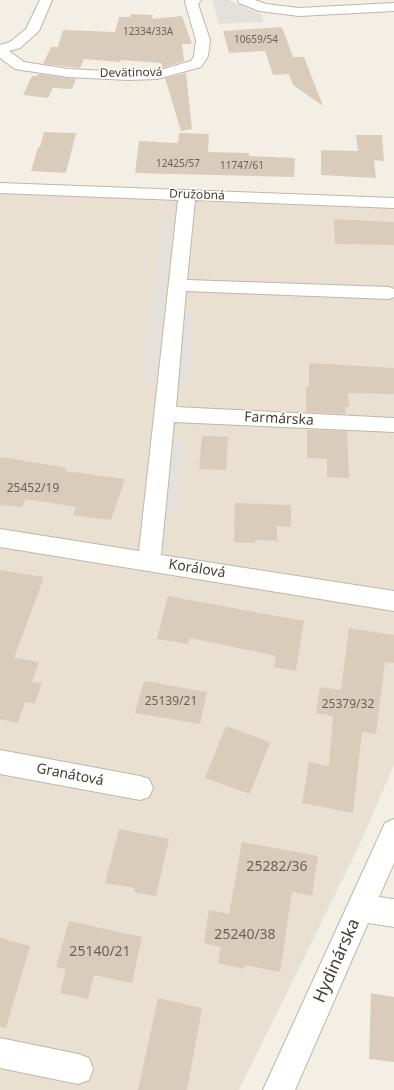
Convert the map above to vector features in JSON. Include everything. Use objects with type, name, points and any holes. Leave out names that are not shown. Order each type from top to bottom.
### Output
[{"type":"street","points":[[0,51],[15,45],[32,31],[46,0]]},
{"type":"street","name":"Devätinová","points":[[0,51],[20,66],[68,73],[128,76],[157,75],[175,71],[196,64],[201,56],[203,40],[191,2],[195,0]]},
{"type":"street","points":[[244,0],[264,8],[299,12],[394,7]]},
{"type":"street","name":"Družobná","points":[[0,188],[394,203]]},
{"type":"street","points":[[148,562],[187,194]]},
{"type":"street","points":[[177,285],[389,293]]},
{"type":"street","name":"Farmárska","points":[[164,414],[394,425]]},
{"type":"street","name":"Korálová","points":[[0,538],[394,601]]},
{"type":"street","name":"Granátová","points":[[0,762],[140,788]]},
{"type":"street","name":"Hydinárska","points":[[279,1090],[394,832]]},
{"type":"street","points":[[360,908],[394,912]]},
{"type":"street","points":[[0,1053],[78,1069]]},
{"type":"shaded area","points":[[212,0],[229,0],[262,15],[263,22],[219,24]]},
{"type":"shaded area","points":[[0,194],[394,209],[394,765],[358,848],[239,1090],[0,1090]]},
{"type":"shaded area","points":[[163,221],[173,221],[154,382],[143,381]]},
{"type":"shaded area","points":[[184,310],[194,311],[188,385],[177,385]]},
{"type":"shaded area","points":[[172,438],[183,438],[177,513],[166,512]]},
{"type":"building","points":[[131,14],[153,15],[152,19],[182,16],[192,44],[182,44],[184,61],[162,68],[161,63],[121,60],[120,62],[84,59],[80,68],[43,64],[51,47],[58,47],[63,30],[115,32],[119,17],[130,17]]},
{"type":"building","points":[[282,27],[293,57],[304,57],[323,106],[293,85],[289,74],[273,75],[265,51],[229,53],[223,31]]},
{"type":"building","points":[[186,73],[192,129],[181,131],[165,78]]},
{"type":"building","points":[[38,74],[76,79],[72,89],[53,88],[48,98],[23,95],[32,76],[37,76]]},
{"type":"building","points":[[44,132],[76,133],[66,173],[31,171]]},
{"type":"building","points":[[179,133],[209,134],[208,152],[249,153],[249,156],[295,158],[294,177],[135,173],[139,141],[178,143]]},
{"type":"building","points":[[356,135],[382,135],[384,161],[374,160],[376,178],[321,175],[321,150],[358,151]]},
{"type":"building","points":[[334,219],[394,222],[394,245],[335,244]]},
{"type":"building","points":[[309,363],[394,368],[394,394],[348,393],[349,407],[345,407],[346,414],[306,412],[306,386],[309,387]]},
{"type":"building","points":[[307,430],[347,431],[349,478],[327,477],[327,459],[307,458]]},
{"type":"building","points":[[202,436],[228,437],[226,470],[199,469]]},
{"type":"building","points":[[0,457],[67,468],[65,471],[125,479],[111,520],[73,515],[76,507],[26,499],[22,507],[0,505]]},
{"type":"building","points":[[235,503],[291,505],[291,527],[277,526],[277,541],[255,540],[255,543],[234,542]]},
{"type":"building","points":[[0,570],[44,577],[14,658],[39,662],[32,682],[42,683],[35,703],[25,702],[18,723],[0,719]]},
{"type":"building","points":[[168,596],[304,621],[296,671],[274,667],[276,656],[190,638],[188,644],[157,639]]},
{"type":"building","points":[[349,628],[394,635],[394,663],[385,662],[376,734],[362,732],[353,813],[302,803],[309,762],[329,766],[333,716],[316,713],[320,687],[341,690]]},
{"type":"building","points":[[144,681],[207,692],[200,724],[135,713]]},
{"type":"building","points":[[226,726],[270,742],[250,794],[205,778]]},
{"type":"building","points":[[119,829],[169,839],[156,896],[134,892],[135,888],[105,883]]},
{"type":"building","points":[[242,842],[318,856],[312,896],[292,892],[280,972],[245,965],[244,969],[218,963],[221,947],[204,943],[209,910],[229,914]]},
{"type":"building","points":[[69,921],[142,937],[132,983],[94,975],[88,999],[60,993],[66,969],[56,967]]},
{"type":"building","points":[[0,938],[30,946],[6,1028],[0,1027]]},
{"type":"building","points":[[371,993],[394,997],[394,1062],[369,1059]]},
{"type":"building","points":[[158,998],[202,1008],[187,1090],[138,1090]]}]
